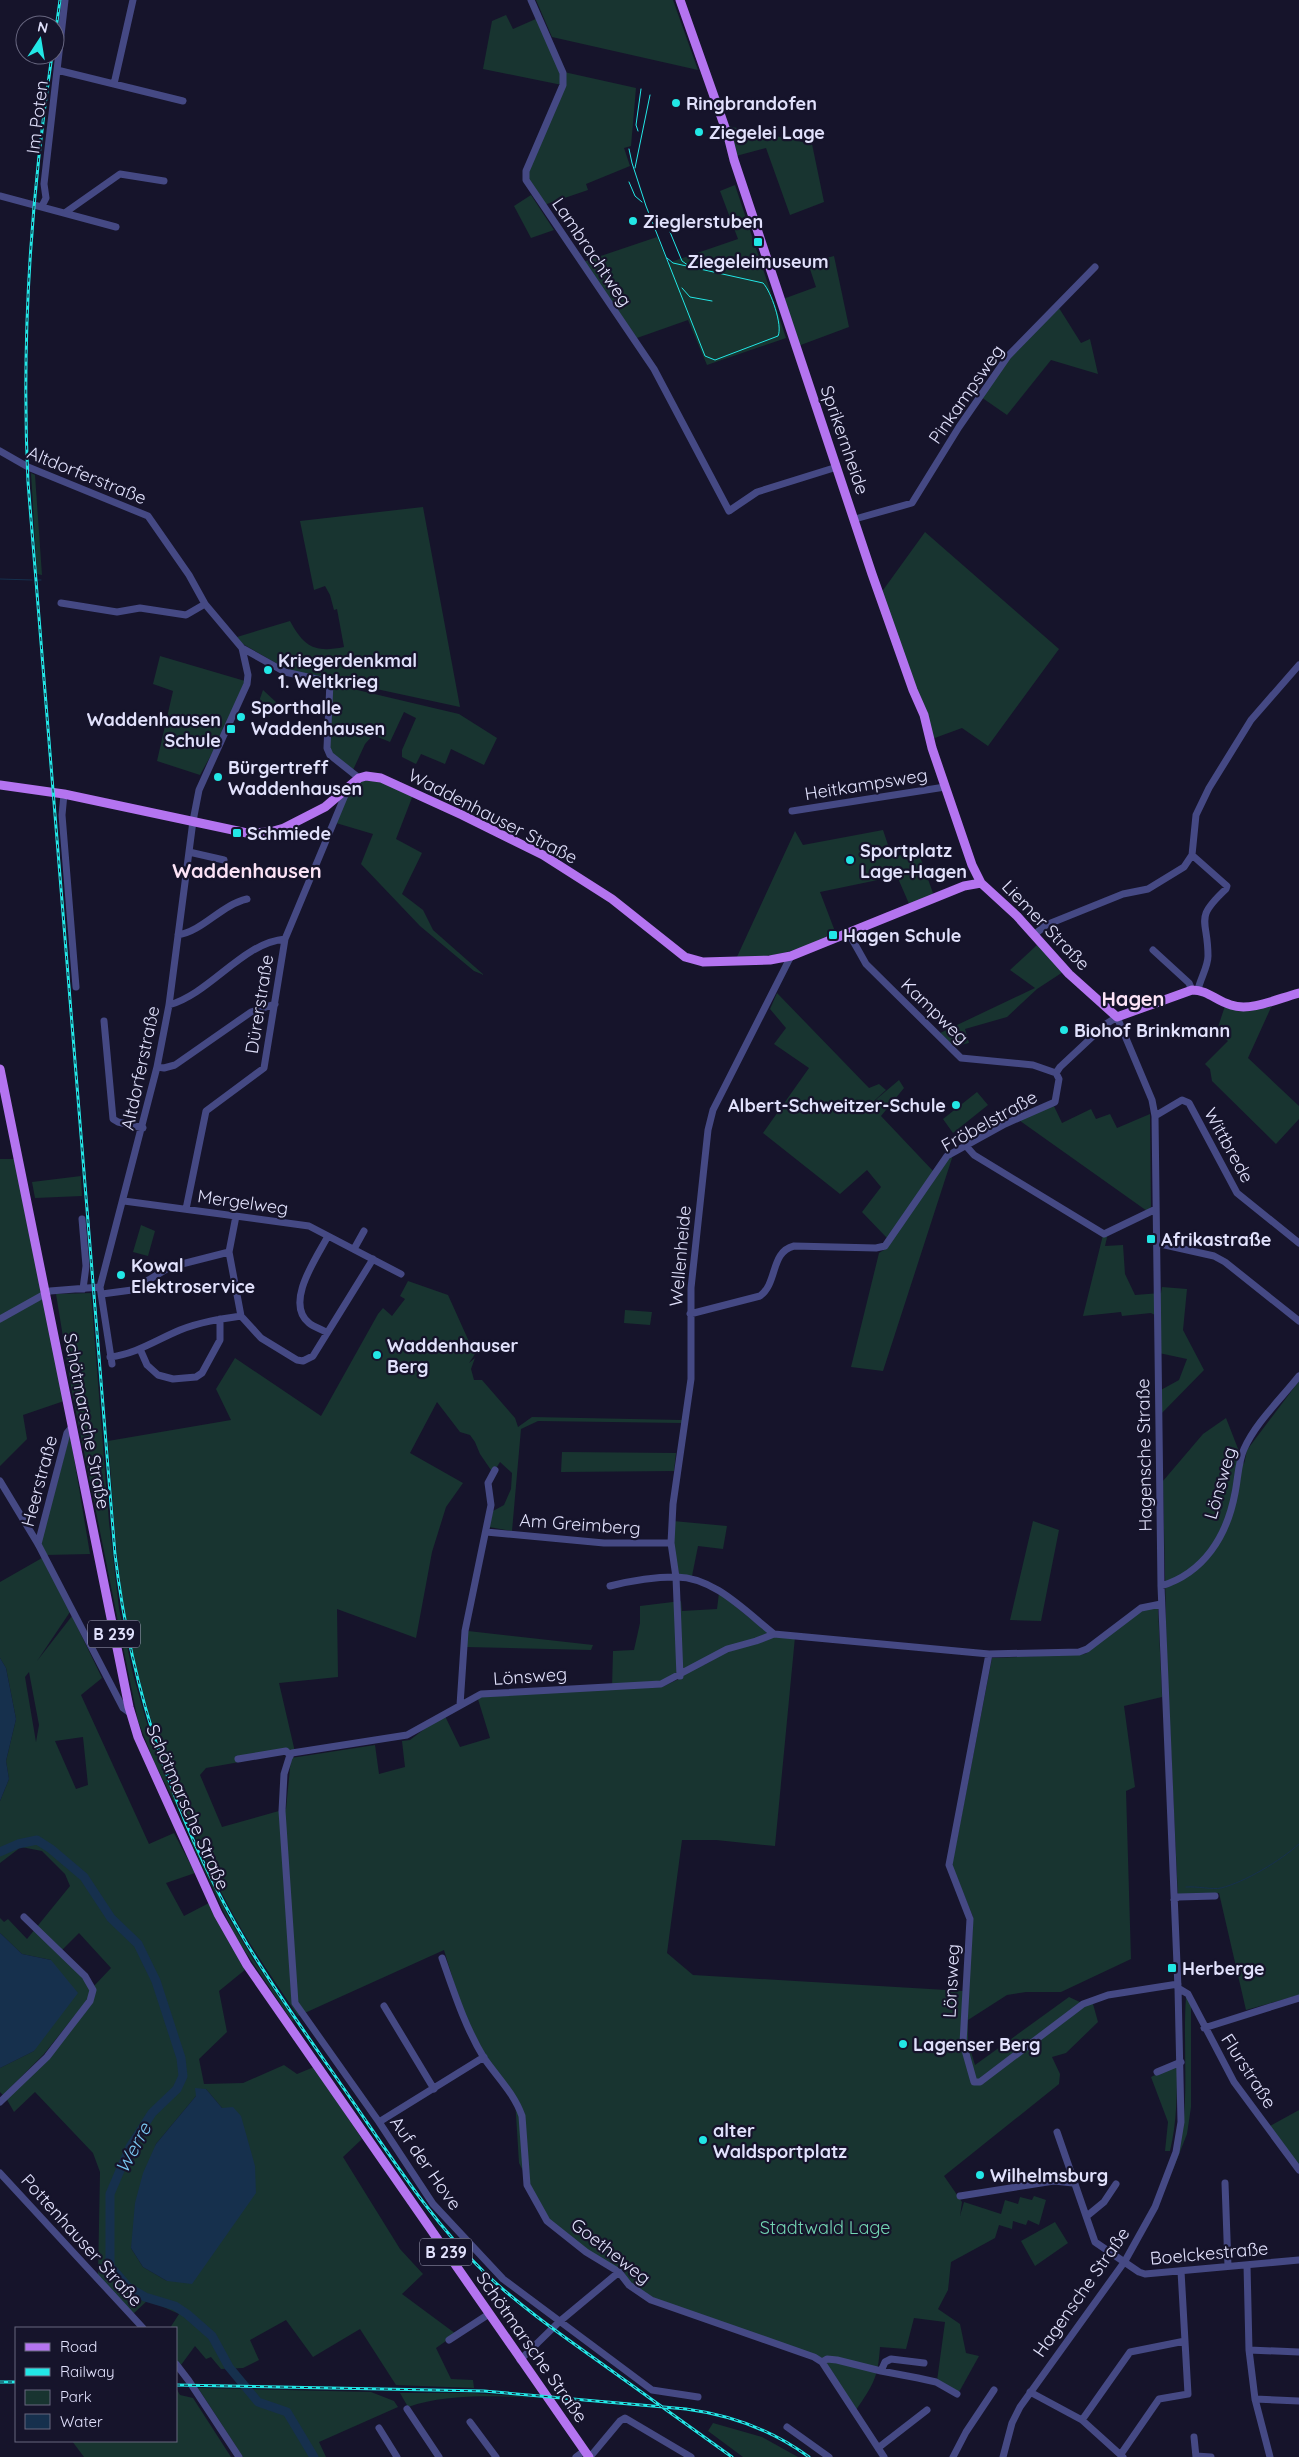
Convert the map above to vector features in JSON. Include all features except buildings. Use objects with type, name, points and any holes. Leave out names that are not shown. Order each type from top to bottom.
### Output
[{"type":"main road","name":"Sprikernheide","points":[[681,3],[728,136],[734,160],[913,690],[924,715],[945,787],[972,865],[981,883]]},
{"type":"main road","name":"Waddenhauser Straße","points":[[359,778],[366,776],[381,778],[462,814],[543,855],[612,899],[685,957],[704,962],[770,960],[791,956],[964,886],[981,883]]},
{"type":"main road","points":[[0,785],[64,794],[246,833],[270,832],[284,828],[325,807],[359,778]]},
{"type":"main road","name":"Liemer Straße","points":[[981,883],[996,894],[1069,974],[1117,1017]]},
{"type":"main road","points":[[1117,1017],[1195,990],[1238,1007],[1299,994]]},
{"type":"main road","name":"Schötmarsche Straße","points":[[0,1069],[130,1714],[151,1768],[230,1938],[247,1966],[588,2455]]},
{"type":"street","name":"Im Poten","points":[[42,206],[46,198],[44,184],[65,0]]},
{"type":"street","points":[[114,84],[132,0]]},
{"type":"street","name":"Lambrachtweg","points":[[531,0],[564,73],[563,85],[526,171],[526,180],[654,370],[729,511],[757,492],[837,467]]},
{"type":"street","points":[[57,70],[183,101]]},
{"type":"street","points":[[66,212],[120,174],[164,181]]},
{"type":"street","points":[[0,196],[66,212],[116,227]]},
{"type":"street","name":"Pinkampsweg","points":[[855,519],[912,503],[959,427],[1008,356],[1096,267]]},
{"type":"street","name":"Altdorferstraße","points":[[0,451],[28,468],[148,516],[189,576],[205,604],[242,648],[248,675],[247,684],[199,790],[192,820],[169,1005],[157,1067],[101,1291],[111,1361],[140,1349]]},
{"type":"street","points":[[60,603],[117,612],[140,608],[186,615],[205,604]]},
{"type":"street","points":[[242,648],[285,672],[330,682],[327,748],[330,754],[359,778]]},
{"type":"street","points":[[1034,935],[1046,925],[1123,894],[1142,892],[1178,872],[1192,855],[1196,815],[1210,788],[1251,720],[1299,665]]},
{"type":"street","name":"Dürerstraße","points":[[186,1209],[206,1111],[264,1068],[285,939],[349,786]]},
{"type":"street","name":"Heitkampsweg","points":[[792,810],[945,787]]},
{"type":"street","points":[[64,794],[62,815],[76,987]]},
{"type":"street","points":[[189,852],[224,860]]},
{"type":"street","points":[[1153,950],[1195,990],[1208,958],[1204,924],[1205,914],[1208,906],[1226,890],[1227,886],[1192,855]]},
{"type":"street","points":[[178,935],[189,933],[237,901],[247,899]]},
{"type":"street","name":"Kampweg","points":[[848,932],[866,964],[962,1058],[1033,1065],[1056,1073]]},
{"type":"street","points":[[169,1005],[186,1000],[248,953],[278,940],[285,939]]},
{"type":"street","name":"Wellenheide","points":[[680,1676],[676,1577],[671,1543],[673,1504],[691,1379],[690,1314],[702,1180],[712,1110],[791,956]]},
{"type":"street","points":[[157,1067],[164,1068],[175,1065],[251,1012],[275,1004]]},
{"type":"street","points":[[1056,1073],[1106,1024],[1117,1017]]},
{"type":"street","name":"Hagensche Straße","points":[[1002,2457],[1012,2423],[1030,2392],[1125,2261],[1155,2206],[1176,2152],[1181,2122],[1181,2062],[1160,1586],[1155,1116],[1152,1100],[1117,1017]]},
{"type":"street","points":[[104,1021],[113,1119],[142,1128]]},
{"type":"street","name":"Fröbelstraße","points":[[690,1314],[760,1296],[768,1287],[780,1254],[786,1248],[794,1246],[876,1248],[885,1246],[948,1156],[1005,1124],[1055,1102],[1059,1079],[1056,1073]]},
{"type":"street","name":"Wittbrede","points":[[1155,1116],[1182,1100],[1189,1103],[1237,1193],[1299,1243]]},
{"type":"street","points":[[967,1147],[974,1155],[1104,1234],[1156,1209]]},
{"type":"street","name":"Mergelweg","points":[[124,1201],[309,1226],[401,1274]]},
{"type":"street","points":[[236,1216],[229,1252],[241,1316],[261,1338],[303,1361],[313,1356],[326,1332],[373,1259]]},
{"type":"street","points":[[82,1219],[86,1266],[84,1289]]},
{"type":"street","points":[[354,1249],[364,1231]]},
{"type":"street","points":[[326,1332],[309,1323],[302,1315],[299,1305],[302,1286],[328,1236]]},
{"type":"street","points":[[1156,1243],[1214,1256],[1299,1321]]},
{"type":"street","points":[[0,1319],[57,1289],[132,1290],[170,1268],[229,1252]]},
{"type":"street","points":[[220,1319],[220,1340],[202,1372],[196,1377],[173,1379],[158,1375],[147,1365],[140,1349],[180,1330],[220,1319],[241,1316]]},
{"type":"street","name":"Lönsweg","points":[[1160,1586],[1196,1568],[1213,1550],[1229,1516],[1243,1451],[1254,1432],[1299,1376]]},
{"type":"street","name":"Heerstraße","points":[[38,1544],[67,1433],[72,1427]]},
{"type":"street","points":[[460,1705],[465,1631],[491,1505],[488,1483],[495,1470]]},
{"type":"street","name":"Heerstraße","points":[[0,1481],[38,1544],[123,1708],[130,1714]]},
{"type":"street","name":"Am Greimberg","points":[[486,1532],[604,1543],[671,1543]]},
{"type":"street","points":[[610,1586],[676,1577],[703,1583],[721,1592],[774,1634]]},
{"type":"street","name":"Lönsweg","points":[[238,1759],[286,1751],[290,1755],[407,1735],[481,1694],[661,1684],[680,1676],[727,1649],[774,1634],[989,1654],[1079,1652],[1087,1649],[1141,1608],[1161,1604]]},
{"type":"street","name":"Lönsweg","points":[[989,1654],[949,1866],[970,1919],[963,2043],[974,2082],[980,2082],[1083,2004],[1108,1995],[1178,1986]]},
{"type":"street","name":"Auf der Hove","points":[[290,1755],[284,1774],[282,1811],[294,1997],[295,2003],[302,2014],[379,2122],[433,2204],[503,2279],[652,2390],[698,2396]]},
{"type":"street","points":[[1174,1900],[1178,1898],[1215,1896]]},
{"type":"street","points":[[0,2102],[46,2057],[90,2001],[93,1990],[85,1976],[24,1917]]},
{"type":"street","name":"Goetheweg","points":[[442,1958],[462,2014],[484,2057],[518,2105],[522,2116],[527,2185],[547,2221],[586,2252],[619,2272],[629,2285],[651,2300],[814,2357],[822,2362]]},
{"type":"street","name":"Flurstraße","points":[[1178,1986],[1188,1994],[1204,2028],[1234,2082],[1299,2170]]},
{"type":"street","points":[[1204,2028],[1299,1998]]},
{"type":"street","points":[[384,2006],[434,2088]]},
{"type":"street","points":[[379,2122],[484,2057]]},
{"type":"street","points":[[1157,2072],[1181,2062]]},
{"type":"street","name":"Boelckestraße","points":[[1057,2132],[1073,2183],[1079,2189],[1095,2242],[1142,2274],[1299,2260]]},
{"type":"street","name":"Pottenhauser Straße","points":[[0,2173],[142,2327]]},
{"type":"street","points":[[960,2196],[1054,2181],[1073,2183]]},
{"type":"street","points":[[1225,2183],[1228,2266]]},
{"type":"street","points":[[1087,2216],[1104,2202],[1116,2184]]},
{"type":"street","points":[[1247,2265],[1249,2350],[1256,2399],[1270,2457]]},
{"type":"street","points":[[1030,2392],[1082,2420],[1122,2456],[1159,2399],[1188,2394],[1181,2271]]},
{"type":"street","points":[[520,2360],[559,2322],[619,2272]]},
{"type":"street","points":[[449,2340],[489,2314]]},
{"type":"street","points":[[1082,2420],[1130,2352],[1185,2341]]},
{"type":"street","points":[[1249,2350],[1299,2352]]},
{"type":"street","points":[[884,2457],[822,2362],[827,2359],[837,2360],[881,2372],[936,2382],[957,2394]]},
{"type":"street","points":[[881,2372],[885,2362],[891,2360],[924,2363]]},
{"type":"street","points":[[178,2366],[189,2380],[239,2457]]},
{"type":"street","points":[[954,2457],[966,2432],[994,2390]]},
{"type":"street","points":[[1256,2399],[1299,2401]]},
{"type":"street","points":[[407,2409],[439,2457]]},
{"type":"street","points":[[878,2448],[927,2410]]},
{"type":"street","points":[[576,2457],[588,2455],[625,2418],[691,2457]]},
{"type":"street","points":[[470,2422],[496,2457]]},
{"type":"street","points":[[787,2427],[829,2457]]},
{"type":"street","points":[[379,2428],[397,2457]]},
{"type":"street","points":[[1194,2437],[1196,2456],[1211,2457]]},
{"type":"green space","points":[[536,0],[673,0],[698,70],[552,37]]},
{"type":"green space","points":[[506,15],[513,29],[538,18],[560,69],[562,85],[483,69],[492,21]]},
{"type":"green space","points":[[564,72],[636,88],[631,146],[624,148],[630,166],[586,184],[588,190],[544,205],[527,180],[528,173],[565,85]]},
{"type":"green space","points":[[728,126],[812,144],[824,202],[790,215],[766,148],[736,156]]},
{"type":"green space","points":[[735,185],[786,338],[707,365],[688,320],[637,338],[583,262],[657,237],[668,263],[738,239],[720,191]]},
{"type":"green space","points":[[531,195],[554,230],[531,238],[514,206]]},
{"type":"green space","points":[[834,256],[849,327],[798,346],[783,299],[816,287],[808,263]]},
{"type":"green space","points":[[1059,308],[1081,343],[1090,339],[1098,374],[1051,360],[1007,415],[981,397],[1011,355]]},
{"type":"green space","points":[[31,473],[35,475],[42,575],[37,574]]},
{"type":"green space","points":[[423,507],[460,707],[288,670],[241,643],[237,637],[290,621],[300,637],[311,646],[325,649],[344,647],[337,609],[334,610],[330,595],[325,586],[314,590],[300,521]]},
{"type":"green space","points":[[925,532],[1059,649],[988,746],[962,728],[932,739],[881,593]]},
{"type":"green space","points":[[160,656],[245,681],[216,746],[200,775],[157,761],[173,691],[153,684]]},
{"type":"green space","points":[[332,684],[459,714],[497,738],[484,765],[451,749],[445,764],[421,754],[416,764],[402,757],[402,750],[416,718],[404,712],[390,742],[373,735],[365,744],[353,770],[332,753],[329,748]]},
{"type":"green space","points":[[263,690],[277,703],[277,709],[271,710],[270,717],[256,710]]},
{"type":"green space","points":[[359,780],[381,781],[413,795],[396,839],[422,853],[402,894],[423,910],[433,930],[484,975],[474,971],[420,926],[361,864],[373,834],[336,823],[350,789]]},
{"type":"green space","points":[[883,830],[892,857],[918,851],[934,896],[910,906],[897,876],[820,892],[836,934],[788,952],[736,959],[795,831],[803,845]]},
{"type":"green space","points":[[1037,945],[1063,972],[1037,989],[1007,1017],[965,1029],[969,1043],[952,1047],[938,1034],[1035,988],[1010,970]]},
{"type":"green space","points":[[777,993],[869,1088],[879,1084],[886,1090],[866,1108],[899,1080],[904,1088],[881,1116],[934,1172],[887,1238],[862,1212],[881,1187],[867,1170],[840,1194],[763,1133],[809,1068],[774,1044],[786,1028],[770,1009]]},
{"type":"green space","points":[[1273,1003],[1248,1058],[1299,1106],[1299,1119],[1276,1144],[1212,1081],[1210,1069],[1205,1064],[1228,1041],[1217,1030],[1225,1006]]},
{"type":"green space","points":[[977,1092],[988,1105],[953,1133],[943,1119]]},
{"type":"green space","points":[[1052,1102],[1062,1123],[1091,1109],[1096,1119],[1110,1114],[1117,1128],[1150,1114],[1151,1207],[1147,1211],[1016,1118]]},
{"type":"green space","points":[[953,1155],[883,1371],[851,1367],[879,1253],[887,1248],[948,1158]]},
{"type":"green space","points":[[0,1159],[15,1159],[64,1401],[23,1415],[27,1439],[0,1466]]},
{"type":"green space","points":[[81,1176],[82,1196],[35,1198],[32,1182]]},
{"type":"green space","points":[[141,1225],[155,1231],[148,1256],[133,1252]]},
{"type":"green space","points":[[1108,1233],[1105,1246],[1123,1245],[1125,1274],[1135,1295],[1161,1293],[1162,1287],[1187,1289],[1183,1330],[1204,1370],[1161,1414],[1159,1391],[1179,1380],[1187,1359],[1159,1353],[1159,1317],[1151,1313],[1122,1316],[1121,1312],[1083,1316],[1103,1235]]},
{"type":"green space","name":"Stadtwald Lage","points":[[408,1281],[448,1295],[471,1346],[475,1344],[477,1351],[469,1363],[475,1358],[471,1369],[474,1380],[482,1380],[515,1418],[518,1427],[532,1417],[682,1420],[682,1423],[538,1421],[521,1429],[512,1531],[489,1527],[493,1511],[504,1505],[511,1489],[512,1473],[500,1462],[493,1473],[470,1435],[460,1432],[437,1402],[410,1453],[463,1483],[446,1507],[432,1552],[416,1638],[337,1609],[338,1677],[279,1683],[295,1752],[206,1768],[200,1775],[222,1827],[286,1809],[291,1758],[375,1745],[379,1774],[405,1767],[402,1741],[410,1740],[444,1714],[460,1747],[490,1738],[477,1696],[484,1693],[612,1688],[613,1651],[634,1650],[640,1623],[640,1606],[681,1601],[682,1611],[717,1609],[719,1593],[768,1633],[679,1671],[662,1682],[617,1688],[662,1687],[683,1677],[683,1671],[704,1663],[704,1665],[727,1652],[773,1636],[795,1637],[775,1846],[716,1840],[682,1840],[667,1953],[693,1975],[963,1991],[962,2018],[967,2019],[973,1917],[952,1865],[992,1658],[1085,1654],[1142,1610],[1158,1608],[1162,1697],[1124,1706],[1135,1787],[1126,1791],[1131,1959],[1061,1992],[1026,1992],[1007,1995],[968,2020],[968,2042],[975,2065],[1069,1997],[1082,2003],[1093,2004],[1098,2022],[1066,2053],[1052,2057],[1060,2074],[1059,2084],[944,2176],[962,2202],[960,2216],[964,2202],[1001,2214],[1005,2200],[1018,2204],[1020,2197],[1032,2200],[1034,2196],[1046,2200],[1039,2225],[1028,2220],[1026,2225],[1013,2221],[1012,2229],[999,2225],[995,2238],[951,2262],[948,2290],[938,2309],[960,2324],[966,2353],[979,2356],[959,2392],[937,2381],[945,2322],[914,2318],[906,2349],[880,2347],[874,2381],[856,2410],[822,2358],[653,2299],[629,2283],[624,2272],[582,2249],[548,2219],[519,2163],[515,2099],[486,2057],[462,2009],[444,1950],[298,2016],[245,1935],[211,1872],[194,1836],[165,1762],[141,1685],[124,1607],[118,1566],[108,1441],[231,1420],[216,1389],[235,1358],[321,1416],[378,1314],[383,1308],[392,1316],[405,1299],[400,1296]]},
{"type":"green space","points":[[91,1293],[109,1522],[119,1608],[133,1674],[150,1734],[180,1813],[154,1762],[138,1721],[72,1392],[56,1294]]},
{"type":"green space","points":[[625,1310],[652,1312],[650,1325],[624,1323]]},
{"type":"green space","points":[[1299,1381],[1299,1995],[1246,2010],[1219,1893],[1178,1897],[1167,1669],[1163,1481],[1203,1434],[1226,1418],[1244,1464],[1247,1450]]},
{"type":"green space","points":[[70,1434],[90,1554],[45,1555],[41,1543]]},
{"type":"green space","points":[[562,1452],[676,1453],[674,1471],[561,1472]]},
{"type":"green space","points":[[673,1521],[727,1526],[723,1549],[698,1546],[692,1576],[679,1574],[672,1539]]},
{"type":"green space","points":[[1033,1521],[1059,1530],[1041,1621],[1010,1620]]},
{"type":"green space","points":[[42,1558],[70,1612],[37,1661],[72,1616],[102,1678],[81,1695],[149,1844],[174,1833],[195,1873],[166,1883],[184,1916],[209,1903],[246,1969],[219,1991],[227,2032],[199,2059],[204,2084],[243,2083],[284,2065],[297,2074],[314,2067],[362,2139],[343,2157],[400,2249],[423,2274],[402,2294],[456,2334],[436,2348],[451,2379],[473,2380],[474,2388],[396,2385],[360,2329],[313,2357],[286,2320],[250,2340],[259,2360],[243,2368],[221,2369],[211,2357],[206,2359],[195,2346],[181,2365],[178,2362],[178,2327],[171,2327],[179,2314],[148,2300],[133,2314],[98,2276],[100,2172],[93,2153],[35,2092],[14,2112],[6,2098],[49,2058],[80,2009],[44,2054],[3,2095],[0,2092],[0,2068],[34,2051],[51,1960],[22,1954],[0,1933],[0,1918],[4,1922],[8,1919],[27,1939],[70,1886],[65,1874],[42,1851],[21,1847],[0,1863],[0,1801],[9,1779],[6,1761],[16,1719],[6,1668],[0,1658],[0,1582]],"holes":[[[29,1672],[39,1725],[36,1742],[25,1677]],[[83,1737],[88,1785],[76,1789],[55,1741]],[[79,1933],[111,1968],[94,1986],[62,1950]],[[206,2089],[222,2108],[167,2281],[143,2267],[131,2248],[156,2144],[196,2096]]]},
{"type":"green space","points":[[468,1631],[593,1645],[591,1650],[466,1647]]},
{"type":"green space","points":[[188,1831],[229,1918],[253,1959],[294,2020],[292,2021],[236,1938],[192,1844]]},
{"type":"green space","points":[[1186,1997],[1191,2005],[1191,2107],[1187,2134],[1172,2172],[1183,2127]]},
{"type":"green space","points":[[1177,2064],[1177,2097],[1174,2129],[1170,2151],[1165,2151],[1168,2122],[1151,2077]]},
{"type":"green space","points":[[1299,2110],[1299,2165],[1270,2126]]},
{"type":"green space","points":[[1055,2222],[1068,2243],[1035,2266],[1021,2241]]},
{"type":"green space","points":[[198,2388],[371,2392],[394,2401],[398,2407],[319,2442],[326,2457],[243,2457]]},
{"type":"green space","points":[[178,2392],[180,2395],[193,2398],[231,2457],[84,2457],[73,2442],[178,2442]]},
{"type":"green space","points":[[400,2393],[473,2393],[540,2398],[456,2397],[408,2407]]},
{"type":"green space","points":[[713,2423],[762,2437],[798,2457],[743,2457],[708,2431]]},
{"type":"water","points":[[0,1658],[6,1668],[16,1719],[6,1761],[9,1779],[0,1801]]},
{"type":"water","points":[[0,1933],[22,1954],[51,1960],[78,1993],[34,2051],[0,2068]]},
{"type":"water","points":[[195,2088],[206,2089],[222,2108],[233,2107],[241,2116],[255,2166],[256,2193],[192,2284],[167,2281],[143,2267],[131,2248],[135,2203],[143,2173],[156,2144],[196,2096]]},
{"type":"waterway","points":[[0,579],[32,580]]},
{"type":"waterway","name":"Werre","points":[[0,1852],[18,1844],[37,1840],[51,1849],[84,1877],[111,1918],[138,1944],[156,1981],[181,2058],[183,2076],[177,2089],[152,2113],[130,2147],[110,2194],[110,2266],[128,2287],[145,2297],[175,2306],[212,2336],[229,2367],[258,2402],[287,2412],[314,2457]]},
{"type":"waterway","points":[[1186,1887],[1221,1888],[1241,1881],[1262,1870],[1299,1844]]},
{"type":"tram line","points":[[638,131],[636,125],[641,89]]},
{"type":"tram line","points":[[635,168],[650,95]]},
{"type":"tram line","points":[[629,149],[646,206],[705,356],[715,360],[778,336],[779,325],[775,309],[763,283],[673,263],[667,258]]},
{"type":"tram line","points":[[629,182],[635,196],[642,202]]},
{"type":"tram line","points":[[670,232],[682,261],[689,266]]},
{"type":"tram line","points":[[682,288],[690,297],[712,301]]},
{"type":"railway","points":[[58,15],[60,0]]},
{"type":"railway","points":[[51,65],[33,214],[27,321],[26,428],[28,482],[115,1554],[132,1656],[145,1706],[160,1756],[178,1804],[222,1899],[247,1944],[398,2168],[448,2234],[486,2274],[513,2298],[732,2457]]},
{"type":"railway","points":[[0,2382],[15,2382]]},
{"type":"railway","points":[[178,2385],[484,2391],[686,2409],[719,2415],[750,2425],[781,2439],[809,2457]]},
{"type":"place","name":"Ringbrandofen","points":[[676,103]]},
{"type":"place","name":"Ziegelei Lage","points":[[699,132]]},
{"type":"place","name":"Zieglerstuben","points":[[633,221]]},
{"type":"place","name":"Ziegeleimuseum","points":[[758,242]]},
{"type":"place","name":"Kriegerdenkmal 1. Weltkrieg","points":[[268,670]]},
{"type":"place","name":"Sporthalle Waddenhausen","points":[[241,717]]},
{"type":"place","name":"Waddenhausen Schule","points":[[231,729]]},
{"type":"place","name":"Bürgertreff Waddenhausen","points":[[218,777]]},
{"type":"place","name":"Schmiede","points":[[237,833]]},
{"type":"place","name":"Sportplatz Lage-Hagen","points":[[850,860]]},
{"type":"place","name":"Hagen Schule","points":[[833,935]]},
{"type":"place","name":"Biohof Brinkmann","points":[[1064,1030]]},
{"type":"place","name":"Albert-Schweitzer-Schule","points":[[956,1105]]},
{"type":"place","name":"Afrikastraße","points":[[1151,1239]]},
{"type":"place","name":"Kowal Elektroservice","points":[[121,1275]]},
{"type":"place","name":"Waddenhauser Berg","points":[[377,1355]]},
{"type":"place","name":"Herberge","points":[[1172,1968]]},
{"type":"place","name":"Lagenser Berg","points":[[903,2044]]},
{"type":"place","name":"alter Waldsportplatz","points":[[703,2140]]},
{"type":"place","name":"Wilhelmsburg","points":[[980,2175]]},
{"type":"district","name":"Waddenhausen","points":[[247,870]]},
{"type":"district","name":"Hagen","points":[[1133,998]]}]
